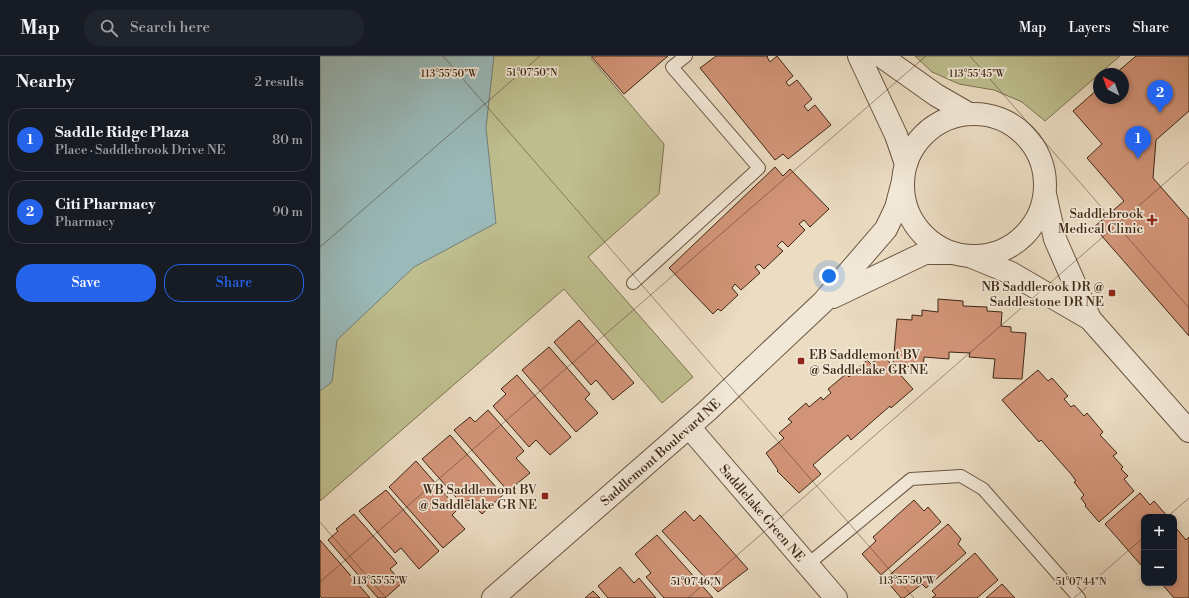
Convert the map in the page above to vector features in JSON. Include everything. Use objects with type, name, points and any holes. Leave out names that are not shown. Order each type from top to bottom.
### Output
[{"type":"street","points":[[859,56],[896,134],[904,173],[906,204],[910,216],[919,230],[934,244],[1011,273],[1090,319]]},
{"type":"street","points":[[881,56],[936,96],[969,114],[1000,119],[1026,136],[1042,162],[1045,194],[1055,239],[1090,319],[1189,431]]},
{"type":"street","points":[[904,173],[916,145],[930,130],[948,119],[969,114]]},
{"type":"street","name":"Saddlemont Boulevard NE","points":[[493,598],[689,427],[824,302],[886,229],[896,208],[904,173]]},
{"type":"street","points":[[961,255],[997,253],[1020,240],[1037,219],[1045,194]]},
{"type":"street","name":"Saddlemont Boulevard NE","points":[[824,302],[925,253],[961,255]]},
{"type":"street","name":"Saddlelake Green NE","points":[[689,427],[836,598]]},
{"type":"lane","points":[[633,283],[759,168],[672,67],[686,56]]},
{"type":"lane","points":[[808,565],[911,479],[961,476],[983,489],[1079,598]]},
{"type":"green space","points":[[320,56],[589,56],[664,144],[659,194],[588,257],[693,377],[662,403],[564,289],[320,501]]},
{"type":"green space","points":[[915,56],[1120,56],[1106,68],[1093,68],[1093,79],[1045,121],[1022,102],[994,90],[959,84],[932,72]]},
{"type":"water","points":[[320,56],[494,56],[486,128],[496,223],[414,267],[337,340],[332,382],[320,391]]},
{"type":"building","points":[[591,56],[668,56],[624,94]]},
{"type":"building","points":[[716,56],[768,56],[767,57],[770,62],[777,56],[793,76],[786,82],[789,86],[797,80],[812,99],[804,106],[808,111],[815,105],[831,125],[788,159],[783,154],[775,160],[700,68]]},
{"type":"building","points":[[1136,56],[1189,56],[1189,111],[1156,140],[1153,178],[1189,219],[1189,336],[1094,227],[1124,201],[1087,158],[1102,144],[1073,111],[1093,93],[1093,104],[1129,104],[1129,68],[1122,68]]},
{"type":"building","points":[[775,167],[783,176],[790,169],[829,209],[810,227],[804,220],[799,224],[805,230],[788,247],[782,241],[777,246],[783,251],[764,269],[759,264],[755,267],[760,273],[741,290],[735,284],[732,288],[738,295],[721,311],[718,309],[713,314],[669,268]]},
{"type":"building","points":[[938,299],[963,301],[963,306],[987,307],[987,311],[1002,312],[1001,326],[1011,327],[1011,332],[1026,333],[1022,379],[993,378],[995,359],[969,357],[970,353],[949,352],[949,359],[924,357],[923,368],[893,365],[897,319],[912,320],[912,315],[922,316],[922,310],[938,312]]},
{"type":"building","points":[[579,320],[634,383],[613,400],[596,380],[591,385],[554,342]]},
{"type":"building","points":[[549,347],[590,394],[585,399],[598,413],[576,432],[522,370]]},
{"type":"building","points":[[882,354],[913,389],[891,408],[890,406],[851,440],[848,435],[813,465],[821,474],[799,493],[777,471],[778,470],[766,453],[784,438],[779,433],[792,422],[788,419],[806,403],[809,407],[821,397],[823,400],[831,393],[828,389],[846,374],[849,377],[867,360],[871,364]]},
{"type":"building","points":[[1038,370],[1048,381],[1052,378],[1068,396],[1064,399],[1071,407],[1074,405],[1084,416],[1087,413],[1103,432],[1100,435],[1117,453],[1113,456],[1123,467],[1121,469],[1128,476],[1124,479],[1134,491],[1099,522],[1085,506],[1086,505],[1081,498],[1084,495],[1074,482],[1076,481],[1071,474],[1041,440],[1039,442],[1002,400]]},
{"type":"building","points":[[517,375],[571,437],[550,455],[536,440],[529,447],[493,406],[506,394],[501,389]]},
{"type":"building","points":[[488,410],[524,451],[516,458],[530,473],[508,491],[454,430],[470,417],[475,422]]},
{"type":"building","points":[[450,435],[503,495],[482,514],[469,500],[463,505],[422,459]]},
{"type":"building","points":[[416,461],[458,509],[452,515],[465,529],[443,548],[389,487]]},
{"type":"building","points":[[386,490],[439,551],[419,569],[401,548],[395,553],[359,511]]},
{"type":"building","points":[[1140,493],[1150,505],[1154,501],[1165,514],[1141,514],[1141,565],[1105,524]]},
{"type":"building","points":[[914,500],[924,511],[928,507],[941,522],[881,575],[862,554],[876,541],[873,537]]},
{"type":"building","points":[[685,511],[694,521],[700,515],[748,569],[718,592],[662,531]]},
{"type":"building","points":[[354,514],[397,563],[390,569],[402,583],[385,598],[378,598],[328,540],[338,531],[336,529]]},
{"type":"building","points":[[948,524],[961,539],[958,544],[966,553],[926,588],[922,584],[904,598],[901,598],[885,579]]},
{"type":"building","points":[[1177,529],[1186,540],[1189,537],[1189,598],[1174,598],[1164,586],[1177,586]]},
{"type":"building","points":[[657,535],[713,598],[664,598],[646,577],[651,573],[635,554]]},
{"type":"building","points":[[320,540],[370,598],[322,598],[320,596]]},
{"type":"building","points":[[975,553],[998,580],[977,598],[932,598],[936,595],[932,591]]},
{"type":"building","points":[[620,567],[634,583],[639,578],[656,598],[608,598],[598,586]]},
{"type":"building","points":[[1002,584],[1015,598],[986,598]]},
{"type":"building","points":[[593,591],[600,598],[585,598]]},
{"type":"place","name":"Citi Pharmacy","points":[[1160,113]]},
{"type":"place","name":"Saddle Ridge Plaza","points":[[1138,159]]},
{"type":"place","name":"Saddlebrook Medical Clinic","points":[[1152,220]]},
{"type":"place","name":"NB Saddlerook DR @ Saddlestone DR NE","points":[[1112,293]]},
{"type":"place","name":"EB Saddlemont BV @ Saddlelake GR NE","points":[[801,361]]},
{"type":"place","name":"WB Saddlemont BV @ Saddlelake GR NE","points":[[545,496]]}]
